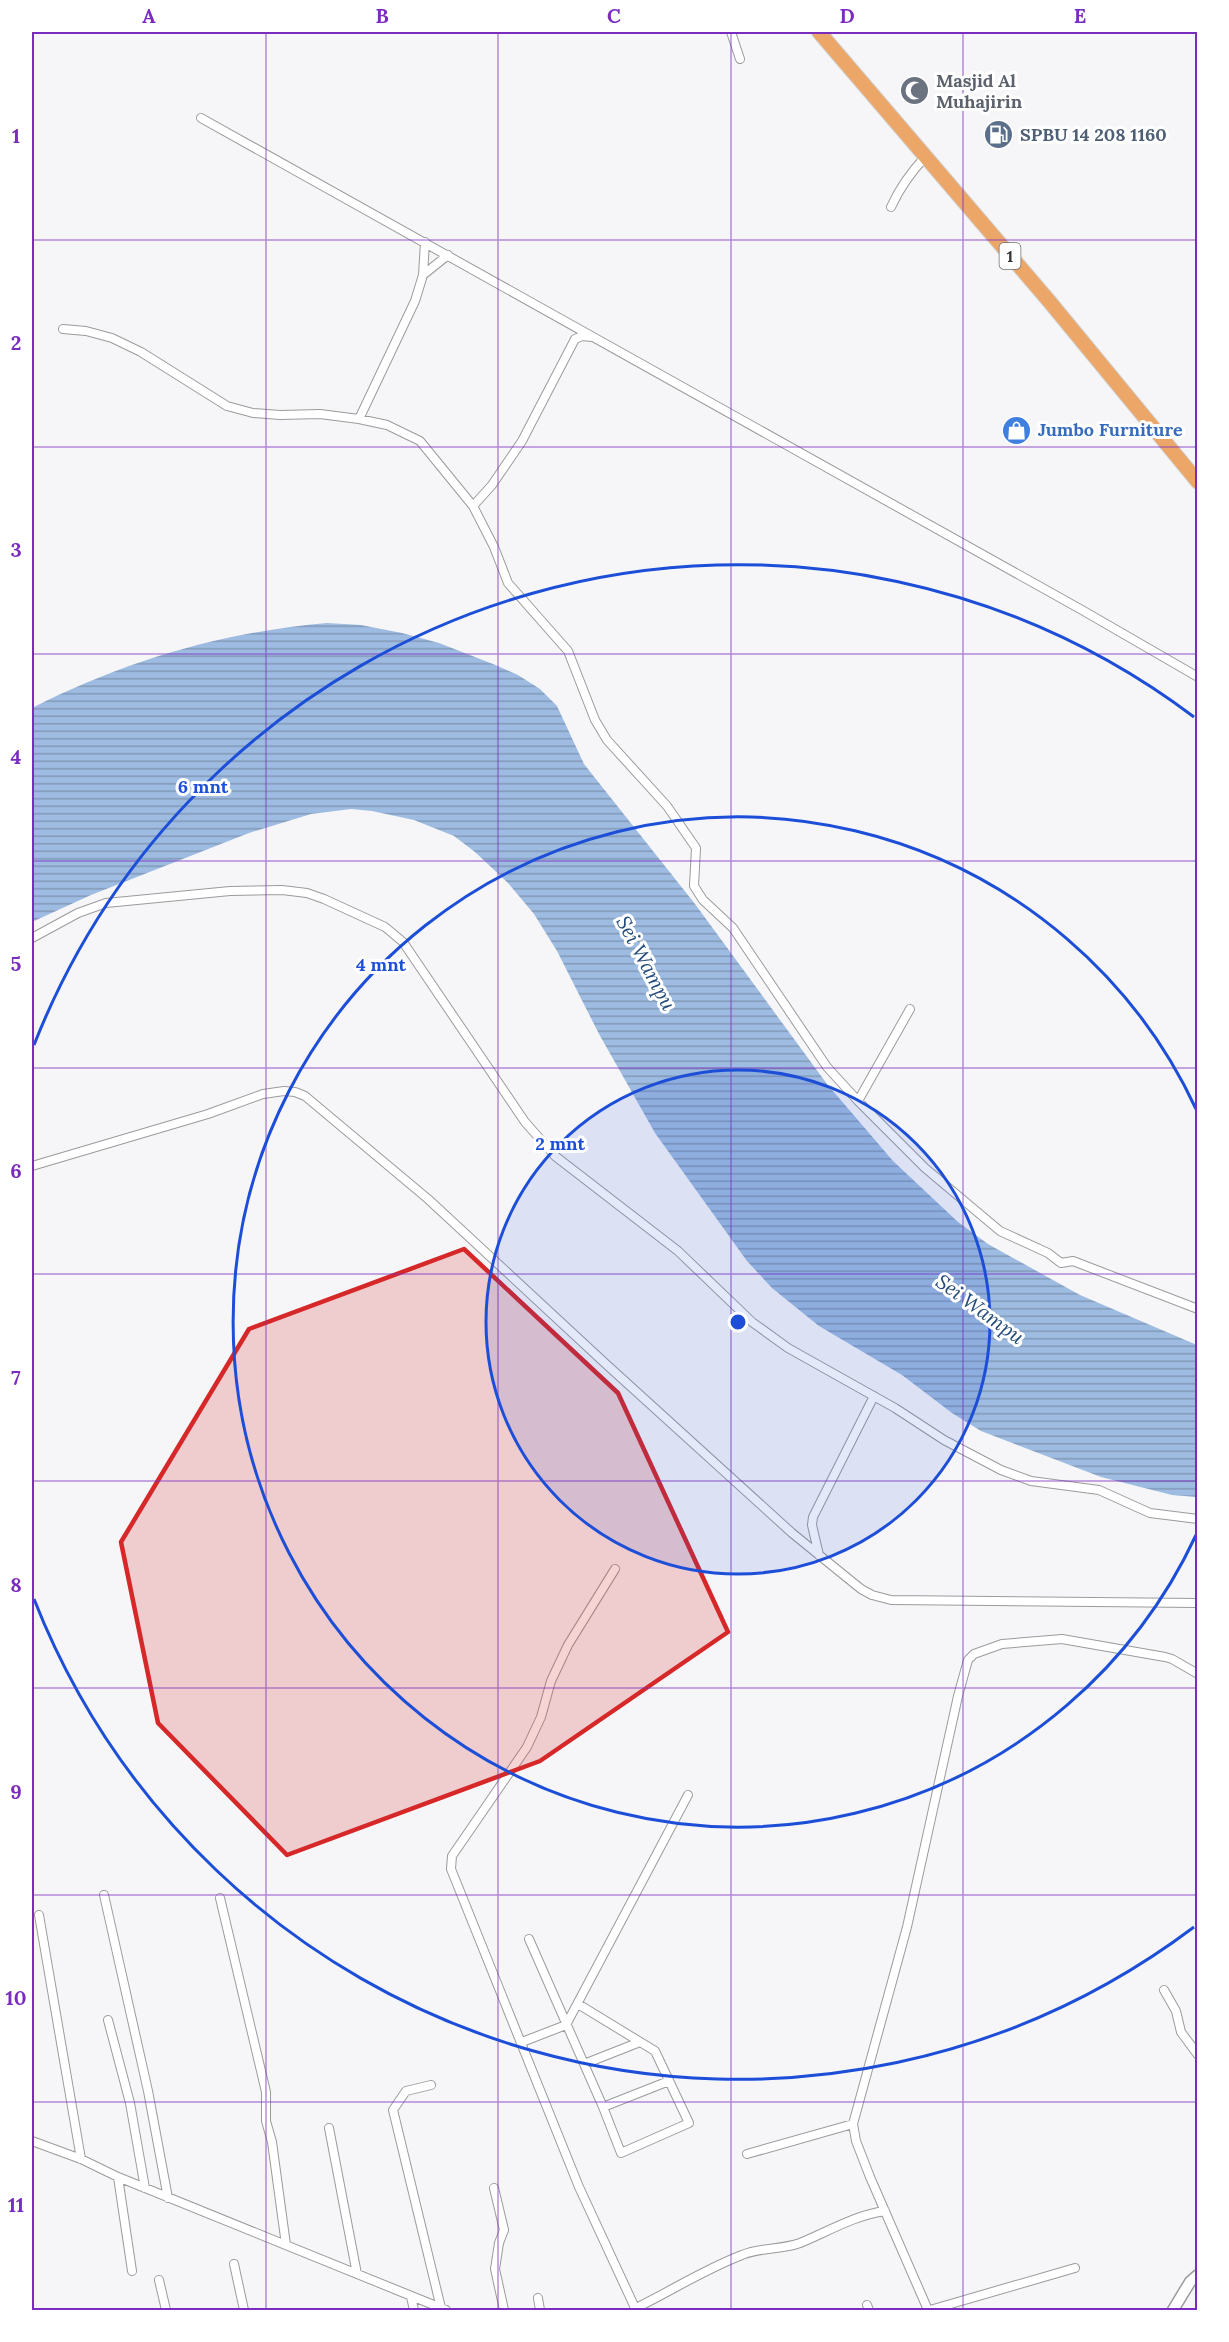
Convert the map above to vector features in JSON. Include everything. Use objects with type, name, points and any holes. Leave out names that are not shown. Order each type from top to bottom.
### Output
[{"type":"highway","name":"1","points":[[819,32],[1050,301],[1197,482]]},
{"type":"street","points":[[731,32],[740,59]]},
{"type":"street","points":[[201,118],[926,525],[1082,610],[1197,677]]},
{"type":"street","points":[[891,207],[905,180],[926,156]]},
{"type":"street","points":[[359,419],[415,301],[423,275],[424,242]]},
{"type":"street","points":[[423,275],[448,255]]},
{"type":"street","points":[[63,329],[86,331],[112,338],[141,352],[227,406],[262,414],[320,414],[387,424],[420,441],[473,506],[494,547],[508,583],[567,651],[596,720],[607,740],[667,806],[696,848],[694,886],[703,900],[733,928],[828,1067],[858,1101],[925,1168],[1000,1231],[1048,1253],[1061,1263],[1073,1261],[1197,1309]]},
{"type":"street","points":[[473,506],[492,485],[522,441],[575,339],[582,336],[595,338]]},
{"type":"street","points":[[32,938],[78,913],[106,903],[230,891],[282,890],[307,893],[385,927],[403,942],[525,1122],[555,1156],[678,1251],[752,1322],[779,1342],[874,1396],[944,1440],[1001,1470],[1032,1481],[1099,1490],[1150,1513],[1197,1519]]},
{"type":"street","points":[[858,1101],[910,1009]]},
{"type":"street","points":[[32,1166],[207,1114],[263,1094],[295,1092],[305,1096],[428,1199],[792,1533],[861,1589],[881,1599],[891,1600],[1197,1603]]},
{"type":"street","points":[[819,1555],[813,1533],[813,1517],[874,1396]]},
{"type":"street","points":[[615,1569],[568,1645],[551,1681],[541,1717],[527,1747],[452,1856],[451,1869],[579,2187],[636,2309],[744,2254],[761,2249],[778,2249],[798,2244],[843,2224],[885,2211]]},
{"type":"street","points":[[1075,2268],[929,2310],[856,2141],[853,2124],[907,1927],[968,1660],[974,1654],[1002,1644],[1055,1639],[1165,1657],[1197,1674]]},
{"type":"street","points":[[522,2043],[566,2025],[688,1795]]},
{"type":"street","points":[[104,1896],[148,2091],[168,2198]]},
{"type":"street","points":[[220,1898],[266,2092],[267,2121],[286,2246]]},
{"type":"street","points":[[39,1915],[81,2159]]},
{"type":"street","points":[[530,1939],[621,2153],[689,2123],[655,2051],[578,2004]]},
{"type":"street","points":[[1164,1990],[1176,2011],[1180,2032],[1197,2055]]},
{"type":"street","points":[[108,2020],[130,2103],[145,2188]]},
{"type":"street","points":[[584,2064],[640,2042]]},
{"type":"street","points":[[603,2107],[669,2081]]},
{"type":"street","points":[[431,2085],[406,2091],[393,2110],[443,2309]]},
{"type":"street","points":[[747,2154],[853,2124]]},
{"type":"street","points":[[329,2128],[357,2274]]},
{"type":"street","points":[[32,2141],[81,2159],[168,2198],[443,2309]]},
{"type":"street","points":[[118,2177],[132,2271]]},
{"type":"street","points":[[494,2187],[504,2230],[499,2243],[495,2269],[504,2310]]},
{"type":"street","points":[[234,2264],[244,2310]]},
{"type":"street","points":[[1173,2310],[1190,2282],[1197,2275]]},
{"type":"street","points":[[159,2280],[166,2310]]},
{"type":"street","points":[[411,2297],[414,2310]]},
{"type":"street","points":[[538,2298],[540,2310]]},
{"type":"highlighted area","points":[[464,1249],[618,1393],[728,1632],[540,1761],[287,1855],[158,1723],[121,1542],[249,1329]]},
{"type":"water","name":"Sei Wampu","points":[[327,623],[361,625],[439,643],[518,675],[540,689],[557,706],[584,764],[695,904],[827,1084],[893,1161],[958,1222],[988,1244],[1080,1295],[1197,1345],[1197,1497],[1172,1495],[1101,1477],[981,1431],[952,1413],[902,1375],[819,1326],[772,1288],[747,1261],[655,1133],[599,1034],[557,951],[534,914],[508,883],[454,836],[414,820],[372,811],[351,809],[311,814],[249,833],[91,895],[32,922],[32,708],[103,676],[175,651],[250,633]]},
{"type":"place","name":"Masjid Al Muhajirin","points":[[915,91]]},
{"type":"place","name":"SPBU 14 208 1160","points":[[999,135]]},
{"type":"place","name":"Jumbo Furniture","points":[[1017,430]]}]
